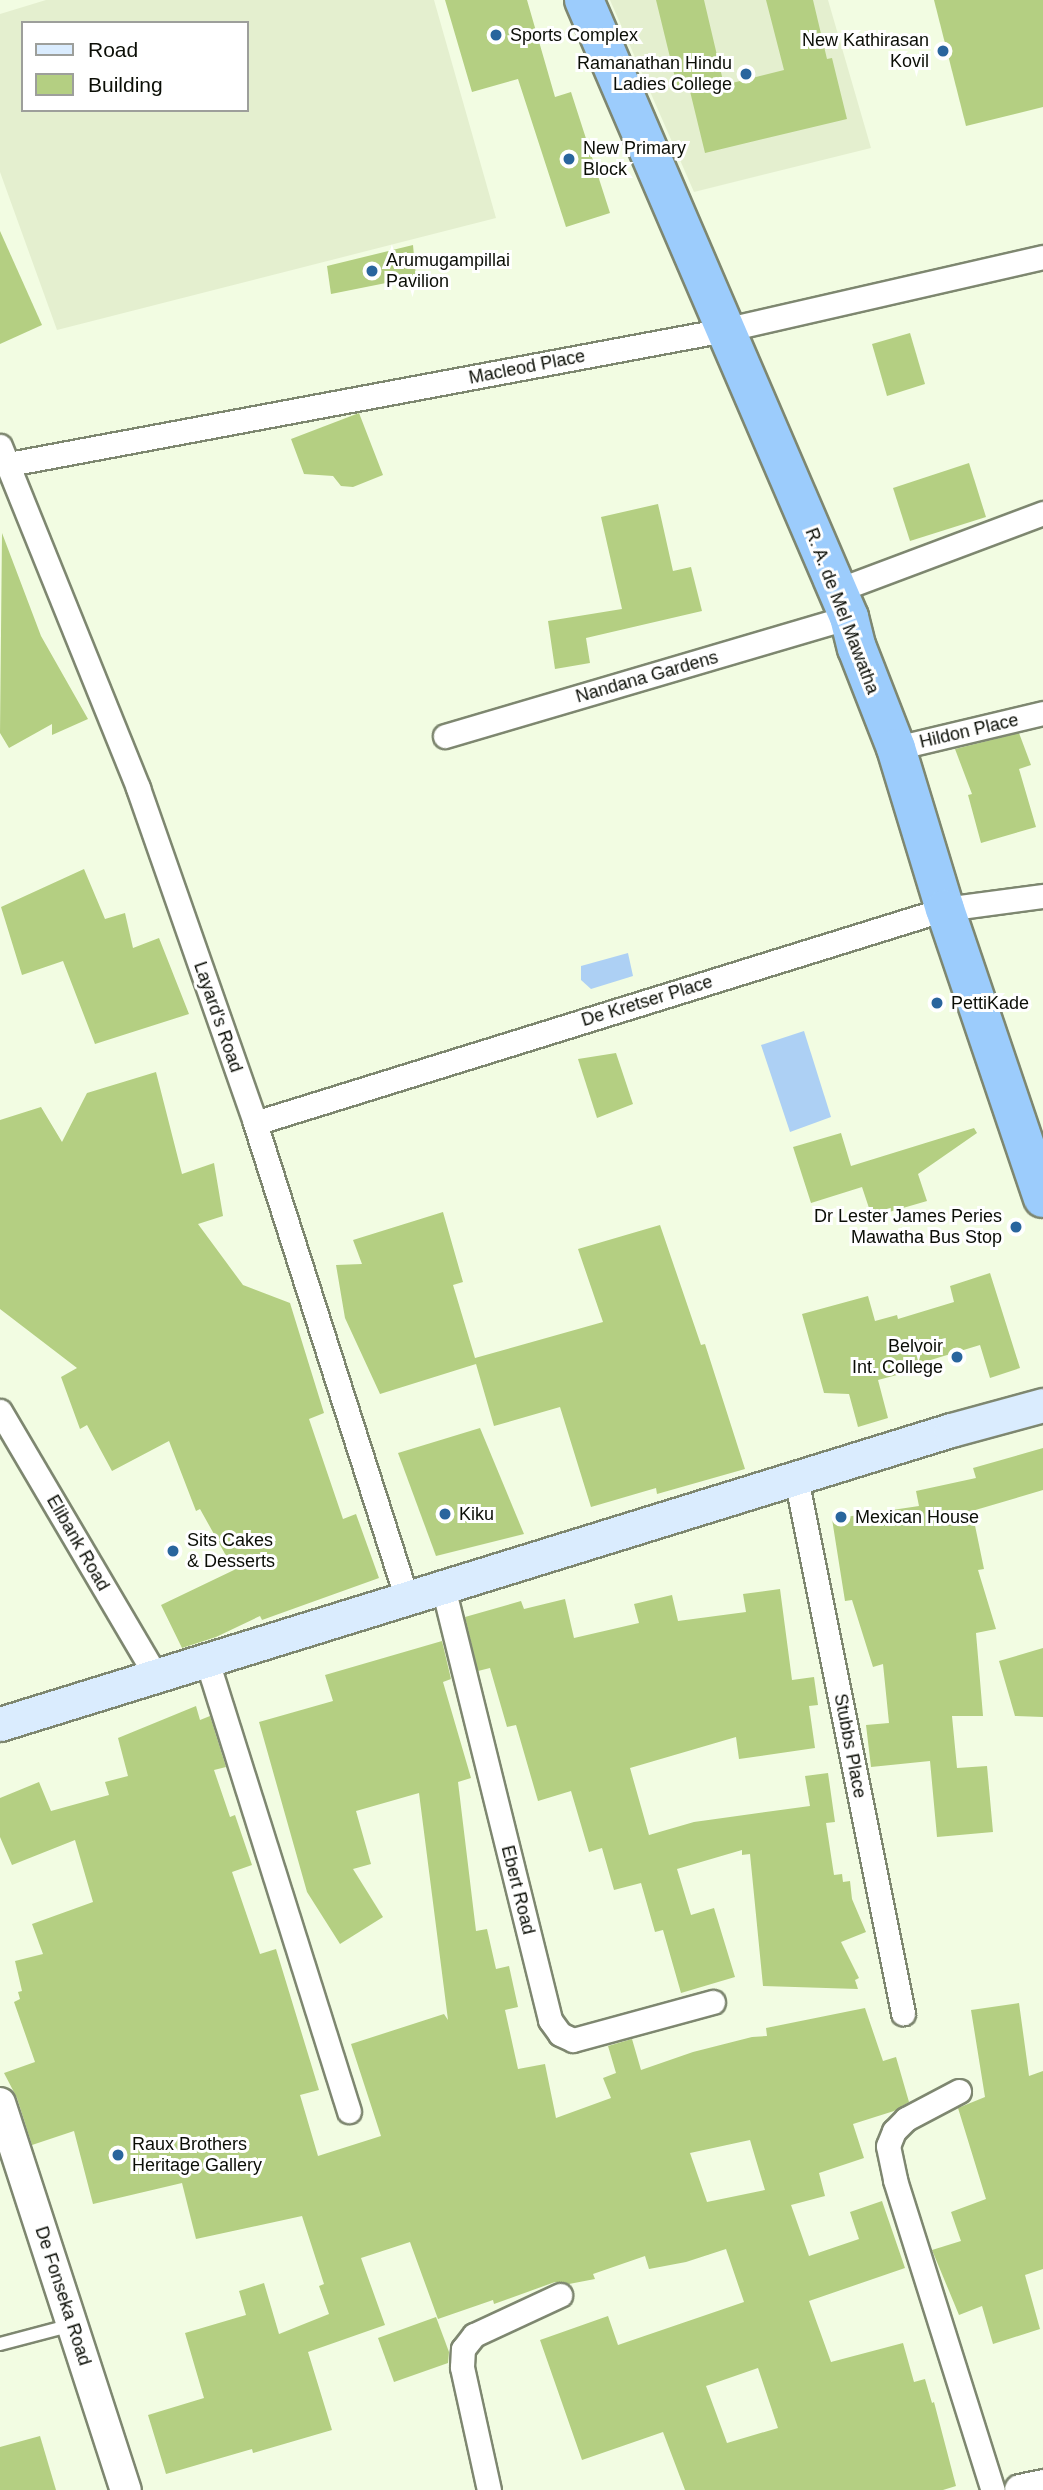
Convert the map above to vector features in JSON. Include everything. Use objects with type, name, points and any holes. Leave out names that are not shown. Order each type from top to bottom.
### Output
[{"type":"highway","name":"R. A. de Mel Mawatha","points":[[584,0],[844,604],[857,648],[896,747],[946,909],[1043,1198]]},
{"type":"main road","points":[[0,1724],[796,1478],[1043,1405]]},
{"type":"street","name":"Macleod Place","points":[[5,455],[724,330],[1043,257]]},
{"type":"street","name":"Layard's Road","points":[[5,455],[138,788],[256,1123],[407,1599]]},
{"type":"street","name":"Nandana Gardens","points":[[445,736],[844,604],[1043,513]]},
{"type":"street","name":"Hildon Place","points":[[896,747],[984,730],[1043,713]]},
{"type":"street","name":"De Kretser Place","points":[[256,1123],[946,909],[1043,896]]},
{"type":"street","name":"Elibank Road","points":[[0,1410],[156,1676]]},
{"type":"street","name":"Stubbs Place","points":[[796,1478],[903,2013]]},
{"type":"street","name":"Ebert Road","points":[[443,1587],[550,2020],[560,2034],[573,2040],[713,2002]]},
{"type":"street","points":[[207,1661],[349,2111]]},
{"type":"street","points":[[959,2091],[906,2119],[894,2131],[888,2146],[895,2180],[993,2490]]},
{"type":"street","name":"De Fonseka Road","points":[[0,2103],[8,2154],[73,2325],[127,2490]]},
{"type":"street","points":[[489,2490],[462,2367],[463,2349],[474,2335],[560,2295]]},
{"type":"street","points":[[1020,2490],[1043,2485]]},
{"type":"lane","points":[[0,2344],[73,2325]]},
{"type":"shaded area","points":[[46,0],[434,0],[496,218],[57,330],[0,172],[0,14]]},
{"type":"shaded area","name":"Ramanathan Hindu Ladies College","points":[[610,0],[828,0],[871,148],[694,192]]},
{"type":"water","points":[[628,953],[633,976],[591,989],[581,980],[581,966]]},
{"type":"water","points":[[804,1031],[831,1117],[790,1132],[761,1045]]},
{"type":"building","points":[[445,0],[527,0],[555,97],[571,92],[610,213],[566,227],[518,79],[472,92]]},
{"type":"building","points":[[656,0],[704,0],[724,85],[784,70],[766,0],[813,0],[827,59],[832,58],[847,119],[705,153],[688,83],[677,86]]},
{"type":"building","points":[[934,0],[1043,0],[1043,107],[966,126]]},
{"type":"building","points":[[0,231],[42,325],[0,344]]},
{"type":"building","name":"Arumugampillai Pavilion","points":[[413,245],[416,277],[331,294],[327,266]]},
{"type":"building","points":[[910,333],[925,384],[887,396],[872,344]]},
{"type":"building","points":[[359,413],[383,475],[353,487],[341,486],[333,476],[304,474],[291,439]]},
{"type":"building","points":[[969,463],[986,517],[910,541],[893,488]]},
{"type":"building","points":[[658,504],[673,571],[691,567],[702,611],[586,638],[590,663],[555,669],[548,621],[622,609],[601,517]]},
{"type":"building","points":[[2,533],[41,636],[88,719],[52,735],[52,724],[9,748],[0,733]]},
{"type":"building","points":[[1019,733],[1031,765],[1019,769],[1036,827],[981,843],[968,795],[972,794],[955,749]]},
{"type":"building","points":[[84,869],[105,919],[125,913],[133,948],[159,938],[189,1014],[95,1044],[63,961],[22,975],[1,907]]},
{"type":"building","points":[[616,1053],[633,1104],[597,1118],[578,1059]]},
{"type":"building","points":[[156,1072],[182,1174],[214,1163],[223,1216],[198,1224],[243,1285],[290,1303],[324,1413],[309,1419],[343,1519],[356,1514],[379,1578],[262,1620],[260,1616],[216,1637],[182,1648],[161,1605],[234,1570],[200,1509],[196,1511],[169,1441],[112,1471],[87,1425],[80,1429],[61,1377],[77,1368],[0,1309],[0,1120],[41,1107],[62,1142],[87,1093]]},
{"type":"building","points":[[974,1128],[977,1133],[918,1174],[927,1201],[872,1217],[862,1187],[811,1203],[793,1147],[841,1133],[851,1166]]},
{"type":"building","points":[[443,1212],[463,1282],[453,1285],[475,1358],[603,1322],[578,1249],[660,1225],[701,1345],[705,1344],[745,1469],[657,1494],[656,1488],[591,1507],[560,1407],[494,1426],[476,1364],[380,1394],[345,1318],[336,1265],[362,1264],[353,1240]]},
{"type":"building","points":[[990,1273],[1020,1368],[990,1378],[980,1345],[911,1366],[912,1371],[878,1380],[888,1418],[858,1427],[849,1394],[824,1393],[802,1314],[868,1296],[875,1321],[897,1315],[898,1319],[954,1302],[950,1286]]},
{"type":"building","points":[[480,1428],[524,1534],[436,1556],[398,1453]]},
{"type":"building","points":[[1043,1448],[1043,1490],[972,1511],[984,1569],[978,1570],[996,1629],[976,1633],[983,1716],[952,1716],[957,1768],[987,1766],[993,1832],[937,1837],[930,1761],[871,1767],[866,1725],[889,1723],[883,1664],[873,1667],[852,1600],[845,1601],[832,1519],[919,1506],[916,1491],[976,1478],[973,1468]]},
{"type":"building","points":[[780,1589],[792,1680],[814,1677],[818,1705],[809,1706],[815,1748],[739,1759],[736,1737],[630,1768],[649,1835],[694,1822],[810,1806],[805,1776],[828,1773],[835,1822],[826,1823],[834,1875],[842,1874],[843,1882],[850,1881],[852,1899],[866,1932],[841,1942],[859,1978],[855,1980],[858,1989],[763,1986],[750,1854],[742,1855],[742,1850],[677,1869],[691,1915],[714,1908],[735,1977],[681,1993],[663,1930],[655,1932],[641,1883],[614,1890],[602,1848],[589,1852],[571,1791],[538,1801],[516,1725],[507,1727],[490,1668],[478,1671],[465,1617],[521,1601],[524,1609],[565,1599],[574,1638],[639,1623],[634,1604],[672,1595],[678,1621],[746,1612],[743,1594]]},
{"type":"building","points":[[442,1641],[451,1679],[443,1682],[471,1778],[458,1782],[476,1931],[487,1929],[496,1969],[509,1966],[518,2007],[505,2010],[518,2069],[545,2064],[556,2118],[611,2098],[603,2078],[616,2073],[608,2046],[632,2039],[641,2070],[693,2052],[752,2037],[767,2036],[766,2028],[865,2008],[883,2061],[896,2057],[909,2102],[894,2111],[853,2124],[864,2158],[819,2173],[825,2196],[791,2205],[809,2256],[859,2239],[850,2212],[882,2201],[905,2268],[809,2301],[831,2362],[903,2343],[914,2382],[925,2379],[932,2403],[934,2402],[956,2486],[943,2490],[685,2490],[663,2432],[582,2460],[540,2340],[608,2316],[618,2345],[744,2302],[726,2249],[686,2262],[649,2269],[645,2256],[593,2274],[595,2279],[569,2284],[555,2282],[494,2304],[493,2300],[438,2319],[410,2242],[361,2258],[385,2325],[308,2352],[332,2430],[253,2453],[252,2449],[166,2474],[148,2415],[204,2398],[185,2333],[246,2315],[239,2291],[264,2283],[279,2334],[329,2314],[319,2286],[324,2284],[302,2216],[196,2239],[182,2183],[93,2204],[74,2131],[32,2145],[17,2098],[4,2073],[35,2062],[14,2002],[20,1999],[18,1992],[22,1991],[15,1961],[43,1954],[32,1924],[93,1902],[75,1840],[12,1865],[0,1837],[0,1798],[39,1782],[51,1811],[109,1795],[105,1782],[128,1776],[118,1738],[196,1706],[200,1720],[210,1716],[226,1767],[214,1770],[230,1817],[235,1815],[252,1865],[232,1872],[260,1954],[276,1949],[319,2090],[300,2095],[318,2156],[381,2136],[351,2044],[444,2014],[448,2020],[419,1793],[356,1811],[371,1864],[353,1869],[383,1917],[340,1944],[307,1892],[259,1722],[333,1701],[325,1675]],"holes":[[[750,2140],[765,2190],[707,2202],[690,2153]],[[758,2368],[778,2428],[727,2443],[706,2386]]]},
{"type":"building","points":[[1043,1648],[1043,1717],[1015,1716],[999,1661]]},
{"type":"building","points":[[1019,2003],[1029,2076],[1043,2071],[1043,2269],[1025,2275],[1040,2329],[993,2344],[982,2306],[959,2315],[932,2250],[961,2241],[951,2212],[986,2199],[958,2108],[985,2097],[971,2010]]},
{"type":"building","points":[[436,2317],[449,2352],[448,2363],[394,2382],[378,2338]]},
{"type":"building","points":[[40,2436],[56,2490],[0,2490],[0,2447]]},
{"type":"place","name":"Sports Complex","points":[[496,35]]},
{"type":"place","name":"New Kathirasan Kovil","points":[[943,51]]},
{"type":"place","name":"Ramanathan Hindu Ladies College","points":[[746,74]]},
{"type":"place","name":"New Primary Block","points":[[569,159]]},
{"type":"place","name":"Arumugampillai Pavilion","points":[[372,271]]},
{"type":"place","name":"PettiKade","points":[[937,1003]]},
{"type":"place","name":"Dr Lester James Peries Mawatha Bus Stop","points":[[1016,1227]]},
{"type":"place","name":"Belvoir Int. College","points":[[957,1357]]},
{"type":"place","name":"Kiku","points":[[445,1514]]},
{"type":"place","name":"Mexican House","points":[[841,1517]]},
{"type":"place","name":"Sits Cakes & Desserts","points":[[173,1551]]},
{"type":"place","name":"Raux Brothers Heritage Gallery","points":[[118,2155]]}]
